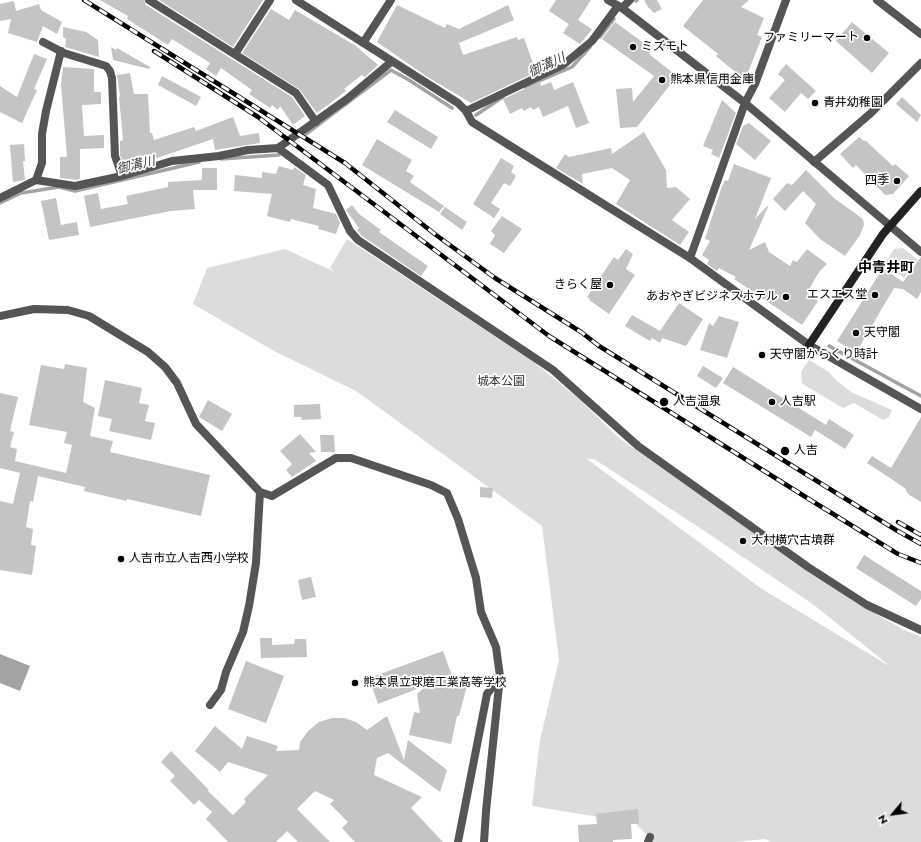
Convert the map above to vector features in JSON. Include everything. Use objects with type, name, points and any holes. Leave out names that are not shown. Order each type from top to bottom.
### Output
[{"type":"main road","points":[[808,345],[883,234],[891,227],[921,190]]},
{"type":"street","points":[[149,0],[296,93],[316,122]]},
{"type":"street","points":[[235,54],[270,0]]},
{"type":"street","points":[[296,0],[391,62],[458,103],[466,111],[472,122],[690,258],[808,345],[921,409]]},
{"type":"street","points":[[363,43],[391,0]]},
{"type":"street","points":[[608,0],[620,7],[745,103],[921,252]]},
{"type":"street","points":[[466,111],[563,65],[592,41],[620,7],[630,0]]},
{"type":"street","points":[[690,258],[745,103],[755,84],[786,0]]},
{"type":"street","points":[[877,0],[921,34]]},
{"type":"street","points":[[43,42],[61,51],[106,66],[110,71],[112,78],[115,156],[122,176]]},
{"type":"street","points":[[36,180],[42,163],[42,134],[46,111],[61,51]]},
{"type":"street","points":[[0,198],[36,180],[75,186],[122,176],[172,161],[219,156],[248,150],[278,148],[347,99],[391,62]]},
{"type":"street","points":[[814,162],[871,113],[921,63]]},
{"type":"street","points":[[278,148],[328,185],[350,231],[358,240],[553,370],[638,446],[808,567],[867,605],[921,630]]},
{"type":"street","points":[[0,316],[34,309],[68,310],[89,316],[148,352],[165,367],[177,383],[196,424],[260,492],[272,496],[336,458],[351,458],[431,485],[447,493],[458,519],[476,578],[481,612],[496,647],[500,676],[484,842]]},
{"type":"street","points":[[210,704],[221,690],[226,672],[243,632],[250,606],[256,563],[260,492]]},
{"type":"street","points":[[458,842],[487,694],[500,676]]},
{"type":"green space","name":"城本公園","points":[[347,239],[531,360],[579,399],[620,439],[853,601],[902,629],[921,637],[921,842],[771,842],[765,839],[736,842],[654,842],[635,823],[532,806],[540,740],[559,660],[542,526],[356,391],[274,351],[193,304],[207,268],[285,249],[335,272],[330,268]],"holes":[[[587,459],[594,459],[814,605],[891,667],[762,589]]]},
{"type":"green space","points":[[903,248],[918,260],[904,278],[885,263],[894,249]]},
{"type":"green space","points":[[809,360],[829,372],[836,380],[851,392],[892,410],[889,417],[883,420],[854,403],[843,408],[806,386],[802,383],[801,372]]},
{"type":"shaded area","points":[[0,654],[30,666],[20,691],[0,683]]},
{"type":"building","points":[[100,0],[144,0],[146,5],[292,97],[305,116],[293,125],[280,106],[278,110],[272,105],[270,108],[249,94],[252,90],[221,68],[216,76],[206,69],[210,63],[172,39],[168,45],[127,19],[128,16]]},
{"type":"building","points":[[159,0],[263,0],[233,47]]},
{"type":"building","points":[[556,0],[591,0],[578,20],[592,29],[580,44],[563,33],[569,24],[549,11]]},
{"type":"building","points":[[644,0],[657,0],[662,9],[654,13]]},
{"type":"building","points":[[703,0],[749,0],[741,7],[764,18],[757,35],[762,37],[745,80],[716,56],[718,54],[683,26]]},
{"type":"building","points":[[14,1],[16,11],[39,4],[41,10],[62,22],[57,34],[43,26],[37,42],[8,33],[11,19],[0,21],[0,4]]},
{"type":"building","points":[[397,5],[445,28],[447,24],[459,29],[508,5],[514,20],[459,43],[463,55],[517,37],[518,40],[524,38],[536,72],[471,103],[426,76],[377,42]]},
{"type":"building","points":[[271,9],[289,20],[295,10],[356,46],[378,65],[365,77],[362,75],[344,89],[346,91],[317,113],[299,89],[242,53]]},
{"type":"building","points":[[615,22],[653,50],[649,54],[677,76],[637,127],[620,128],[616,89],[632,88],[633,102],[654,76],[602,39]]},
{"type":"building","points":[[852,22],[889,53],[872,73],[836,41]]},
{"type":"building","points":[[63,27],[86,32],[98,40],[99,57],[65,47],[66,39],[63,37]]},
{"type":"building","points":[[111,47],[116,50],[117,48],[150,67],[149,69],[113,60]]},
{"type":"building","points":[[34,54],[47,59],[34,89],[37,90],[22,123],[0,112],[0,86],[17,97]]},
{"type":"building","points":[[786,64],[816,91],[808,99],[801,93],[785,112],[769,98],[785,80],[778,74]]},
{"type":"building","points":[[63,67],[94,69],[94,92],[101,92],[101,104],[82,105],[84,136],[104,135],[104,148],[80,149],[80,179],[77,180],[60,178],[60,157],[67,157],[61,85]]},
{"type":"building","points":[[130,73],[134,94],[148,94],[150,133],[152,133],[154,140],[194,127],[196,131],[233,117],[240,136],[259,133],[260,143],[215,150],[213,139],[157,158],[141,159],[142,162],[124,165],[120,155],[120,141],[123,140],[117,75]]},
{"type":"building","points":[[162,76],[201,97],[196,106],[158,85]]},
{"type":"building","points":[[540,82],[541,86],[551,82],[554,90],[573,82],[589,123],[576,128],[568,106],[543,117],[539,107],[533,110],[531,107],[524,111],[522,108],[510,114],[503,99]]},
{"type":"building","points":[[902,97],[921,115],[917,122],[896,104]]},
{"type":"building","points":[[722,100],[736,113],[719,158],[711,154],[713,150],[703,146]]},
{"type":"building","points":[[395,110],[438,137],[431,149],[387,122]]},
{"type":"building","points":[[749,123],[771,141],[755,160],[736,144],[743,126]]},
{"type":"building","points":[[644,132],[666,170],[667,188],[676,187],[690,199],[672,220],[689,232],[680,245],[616,204],[630,180],[612,168],[582,174],[583,184],[556,168],[565,154],[569,157],[611,148],[612,154]]},
{"type":"building","points":[[859,137],[864,141],[865,140],[893,166],[895,164],[909,176],[893,194],[885,195],[856,165],[853,168],[840,154]]},
{"type":"building","points":[[377,139],[412,160],[406,171],[414,176],[410,182],[444,206],[439,212],[362,165]]},
{"type":"building","points":[[24,144],[25,161],[23,161],[25,180],[13,182],[10,145]]},
{"type":"building","points":[[501,158],[514,166],[511,172],[516,176],[510,186],[504,183],[491,203],[500,209],[494,218],[473,204]]},
{"type":"building","points":[[734,164],[771,178],[755,219],[767,206],[768,207],[749,250],[765,242],[769,252],[790,266],[793,260],[797,262],[807,249],[827,264],[819,272],[807,293],[818,301],[802,325],[734,279],[736,277],[719,268],[717,271],[707,264],[709,260],[702,255],[710,241],[705,239],[721,189],[725,180],[728,181]]},
{"type":"building","points":[[279,166],[293,170],[294,167],[306,175],[303,185],[316,189],[313,208],[336,214],[340,223],[336,234],[318,229],[319,226],[291,219],[290,222],[267,216],[272,194],[234,191],[235,175],[262,178],[262,172],[276,174]]},
{"type":"building","points":[[202,168],[217,168],[217,190],[193,190],[195,209],[171,211],[90,227],[84,196],[98,193],[101,209],[128,204],[126,196],[168,187],[168,182],[202,180]]},
{"type":"building","points":[[806,170],[834,198],[863,219],[864,225],[860,235],[845,256],[820,239],[805,223],[816,204],[803,191],[785,211],[773,199],[787,183],[792,185]]},
{"type":"building","points":[[56,198],[61,225],[77,222],[79,235],[49,240],[41,201]]},
{"type":"building","points":[[352,205],[359,214],[381,230],[379,232],[428,266],[421,276],[362,236],[357,230],[359,228],[346,210]]},
{"type":"building","points":[[445,207],[467,222],[462,230],[440,214]]},
{"type":"building","points":[[502,216],[522,229],[504,253],[490,244],[495,235],[491,231]]},
{"type":"building","points":[[626,249],[633,254],[626,269],[635,275],[609,314],[587,297],[614,257],[618,260]]},
{"type":"building","points":[[921,257],[921,292],[917,299],[903,289],[894,288],[856,353],[837,341],[883,268],[903,282]]},
{"type":"building","points":[[679,303],[703,319],[686,346],[662,338],[660,343],[652,338],[650,341],[625,326],[632,315],[660,331]]},
{"type":"building","points":[[719,316],[739,322],[727,358],[700,350],[709,323],[713,326]]},
{"type":"building","points":[[65,364],[87,368],[83,402],[95,408],[90,436],[113,441],[110,452],[210,475],[201,516],[84,491],[85,487],[38,476],[33,502],[30,501],[26,527],[33,529],[31,545],[36,546],[32,575],[0,570],[0,501],[13,504],[20,473],[0,468],[0,393],[18,397],[10,431],[14,432],[10,447],[17,449],[15,461],[66,473],[72,445],[64,443],[67,432],[29,425],[41,365],[64,369]]},
{"type":"building","points":[[703,366],[723,378],[716,388],[697,376]]},
{"type":"building","name":"人吉駅","points":[[733,367],[826,425],[829,419],[854,435],[845,449],[815,430],[811,437],[723,383]]},
{"type":"building","points":[[105,380],[142,388],[139,403],[149,405],[145,421],[155,423],[151,440],[109,431],[112,419],[98,416]]},
{"type":"building","points":[[208,400],[232,414],[222,431],[199,417]]},
{"type":"building","points":[[320,404],[321,419],[302,420],[301,417],[294,417],[294,405]]},
{"type":"building","points":[[921,417],[921,502],[908,494],[905,488],[867,463],[872,456],[891,468]]},
{"type":"building","points":[[300,434],[316,452],[309,453],[316,461],[292,477],[286,470],[292,464],[280,451]]},
{"type":"building","points":[[320,435],[334,435],[335,452],[321,452]]},
{"type":"building","points":[[480,487],[493,488],[492,498],[480,497]]},
{"type":"building","points":[[864,555],[921,591],[921,599],[916,606],[856,568]]},
{"type":"building","points":[[311,577],[316,597],[302,600],[298,580]]},
{"type":"building","points":[[260,638],[272,638],[272,645],[294,644],[295,639],[306,639],[307,657],[261,658]]},
{"type":"building","points":[[443,651],[455,684],[468,682],[459,716],[457,716],[451,744],[409,735],[414,712],[420,713],[417,694],[427,685],[378,704],[369,678]]},
{"type":"building","points":[[246,661],[284,676],[266,723],[228,709]]},
{"type":"building","points":[[387,716],[404,760],[408,740],[447,770],[440,792],[388,753],[377,758],[374,775],[422,797],[411,808],[443,842],[355,842],[342,828],[348,822],[330,804],[334,800],[315,791],[297,809],[330,842],[298,842],[287,831],[276,842],[228,842],[206,819],[212,812],[199,800],[194,805],[170,781],[175,776],[161,762],[171,751],[209,790],[208,791],[233,815],[246,802],[244,799],[268,775],[228,762],[220,772],[195,751],[215,726],[242,749],[247,736],[278,746],[276,751],[299,750],[300,742],[308,731],[319,722],[332,718],[344,718],[356,722],[367,730]]},
{"type":"building","points":[[638,809],[639,824],[631,824],[632,839],[613,840],[613,842],[579,842],[578,825],[597,824],[596,814]]},
{"type":"waterway","name":"御溝川","points":[[600,37],[614,19]]},
{"type":"waterway","name":"御溝川","points":[[525,87],[572,67],[590,47]]},
{"type":"waterway","name":"御溝川","points":[[306,134],[391,70],[452,108]]},
{"type":"waterway","name":"御溝川","points":[[476,115],[503,97]]},
{"type":"waterway","name":"御溝川","points":[[221,159],[279,155]]},
{"type":"waterway","name":"御溝川","points":[[0,203],[21,193],[59,187],[75,191],[199,162]]},
{"type":"waterway","points":[[829,346],[921,396]]},
{"type":"railway","points":[[84,0],[345,163],[436,235],[495,278],[581,332],[599,346],[921,544]]},
{"type":"railway","points":[[154,51],[258,117],[549,336],[898,554],[921,563]]},
{"type":"railway","points":[[898,522],[921,535]]},
{"type":"place","name":"ファミリーマート","points":[[867,38]]},
{"type":"place","name":"ミズモト","points":[[633,47]]},
{"type":"place","name":"熊本県信用金庫","points":[[662,80]]},
{"type":"place","name":"青井幼稚園","points":[[815,103]]},
{"type":"place","name":"四季","points":[[897,181]]},
{"type":"place","name":"きらく屋","points":[[610,285]]},
{"type":"place","name":"エスエス堂","points":[[875,295]]},
{"type":"place","name":"あおやぎビジネスホテル","points":[[786,297]]},
{"type":"place","name":"天守閣","points":[[856,333]]},
{"type":"place","name":"天守閣からくり時計","points":[[762,355]]},
{"type":"place","name":"人吉温泉","points":[[664,402]]},
{"type":"place","name":"人吉駅","points":[[772,402]]},
{"type":"place","name":"人吉","points":[[785,451]]},
{"type":"place","name":"大村横穴古墳群","points":[[743,541]]},
{"type":"place","name":"人吉市立人吉西小学校","points":[[121,559]]},
{"type":"place","name":"熊本県立球磨工業高等学校","points":[[355,683]]},
{"type":"district","name":"中青井町","points":[[886,269]]}]
